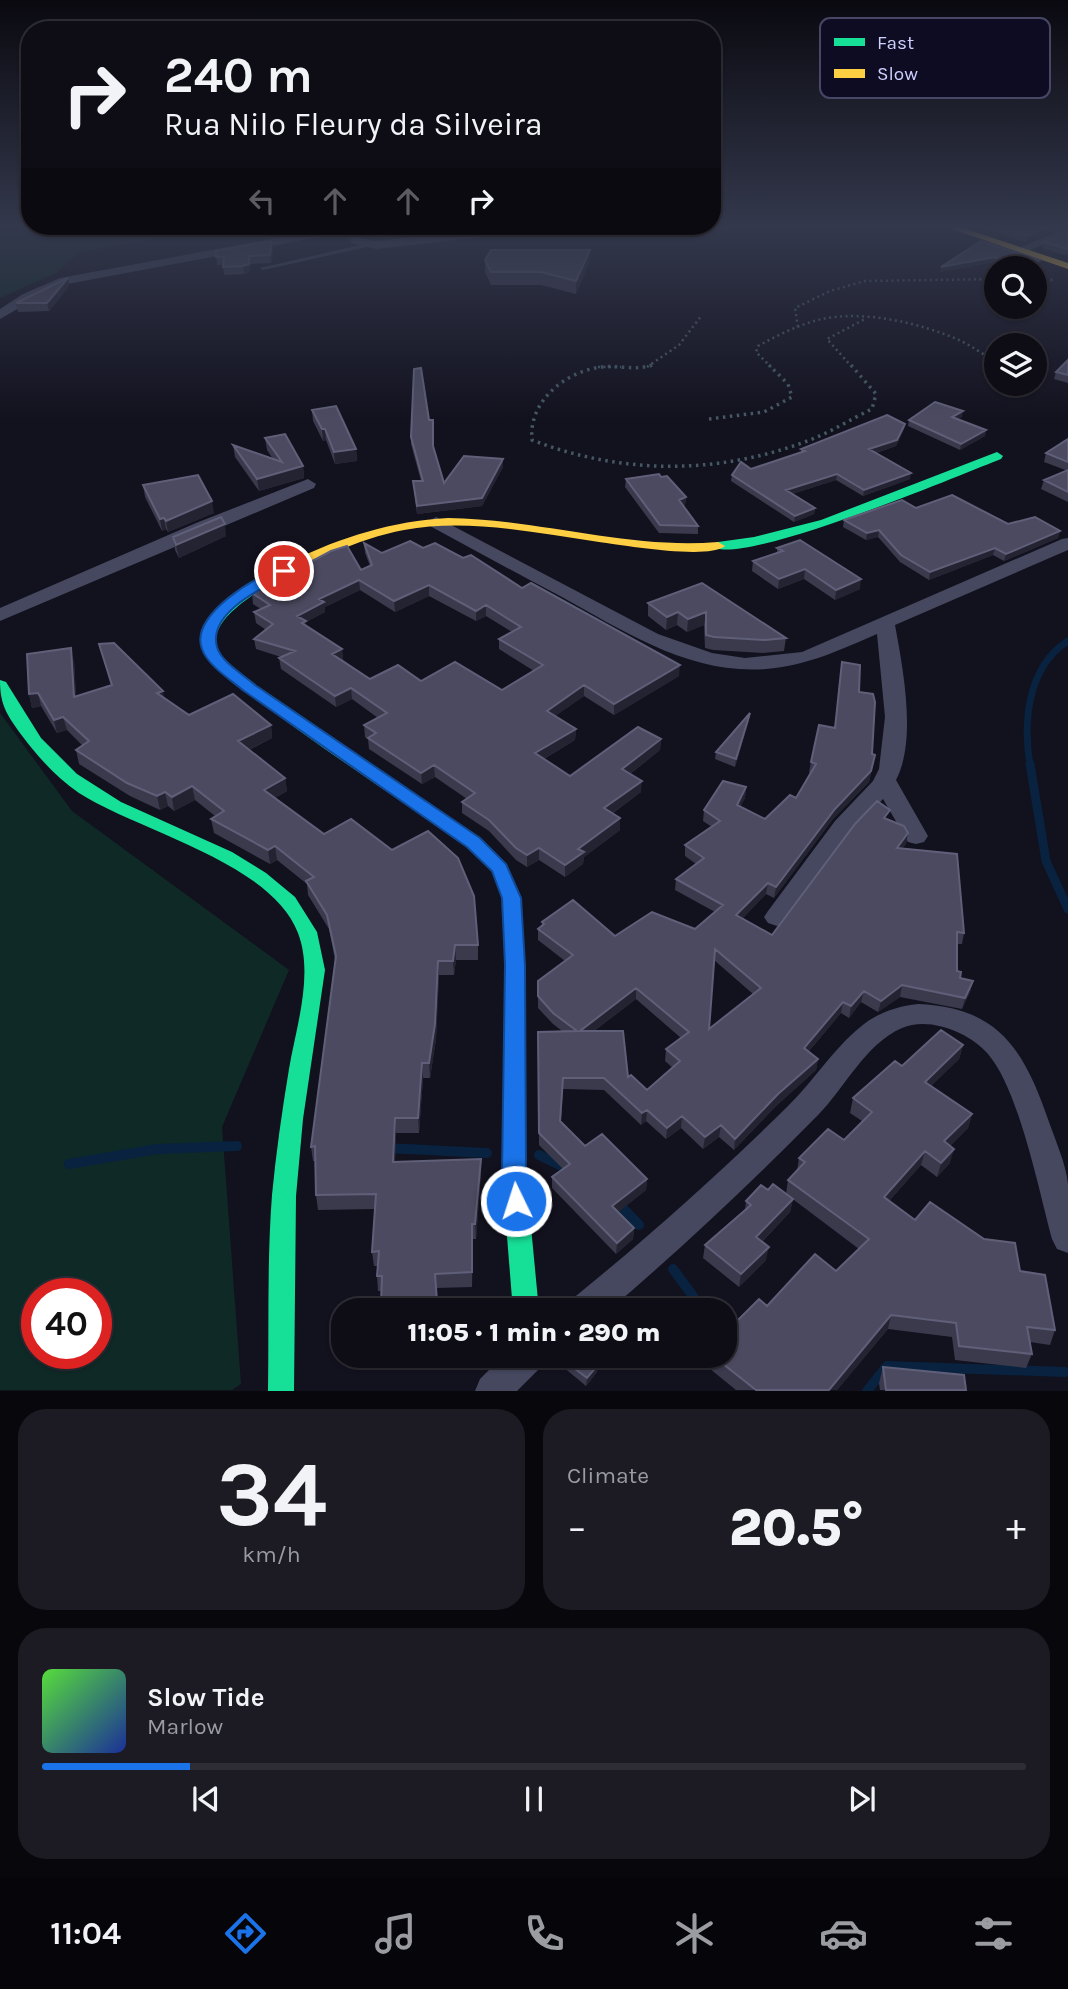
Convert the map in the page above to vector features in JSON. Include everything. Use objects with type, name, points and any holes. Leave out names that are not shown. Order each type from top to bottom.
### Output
[{"type":"street","points":[[0,315],[44,290]]},
{"type":"street","points":[[525,1298],[514,1174],[515,965],[512,912],[511,898],[500,869],[474,842],[250,688],[222,665],[209,649],[208,634],[221,611],[244,592],[304,560],[405,526],[436,522],[495,525],[669,546],[712,547],[758,542],[802,531],[997,456]]},
{"type":"street","points":[[0,615],[308,484]]},
{"type":"street","points":[[436,522],[651,638],[687,654],[727,664],[773,665],[807,657],[1068,543]]},
{"type":"street","points":[[777,917],[845,825],[885,781],[894,752],[890,651],[885,621]]},
{"type":"street","points":[[0,685],[6,701],[36,744],[62,771],[99,798],[188,839],[272,884],[299,913],[313,948],[315,981],[285,1170],[281,1391]]},
{"type":"street","points":[[885,781],[916,836]]},
{"type":"street","points":[[599,1298],[643,1262],[812,1102],[866,1040],[890,1021],[915,1014],[941,1016],[969,1026],[998,1046],[1015,1073],[1068,1239]]},
{"type":"street","points":[[492,1391],[516,1368]]},
{"type":"path","points":[[798,327],[795,309],[834,290]]},
{"type":"path","points":[[702,315],[698,327],[648,367],[599,368],[579,373],[557,387],[535,409],[528,427],[532,440],[587,460],[675,467],[722,464],[769,454],[811,439],[872,409],[876,394],[827,339],[865,319]]},
{"type":"path","points":[[709,419],[764,413],[783,406],[792,397],[788,384],[756,352],[758,346],[798,327],[825,319],[865,319],[950,337],[984,355]]},
{"type":"green space","points":[[0,290],[18,290],[0,298]]},
{"type":"green space","points":[[0,713],[72,811],[289,970],[222,1127],[241,1384],[232,1390],[0,1390]]},
{"type":"building","points":[[43,290],[58,290],[47,303],[16,303]]},
{"type":"building","points":[[1068,360],[1068,375],[1056,372]]},
{"type":"building","points":[[421,368],[429,420],[433,420],[433,446],[444,483],[464,456],[503,459],[482,498],[417,506],[413,481],[423,481],[411,437],[414,369]]},
{"type":"building","points":[[935,402],[963,411],[952,417],[986,430],[961,444],[909,420]]},
{"type":"building","points":[[336,406],[356,449],[334,452],[325,429],[322,429],[312,410]]},
{"type":"building","points":[[887,415],[905,424],[897,440],[869,449],[911,473],[864,490],[837,474],[786,490],[815,508],[795,516],[732,475],[741,462],[751,469],[805,451],[801,449]]},
{"type":"building","points":[[285,434],[303,466],[257,479],[233,445],[282,462],[265,438]]},
{"type":"building","points":[[1068,439],[1068,462],[1046,453]]},
{"type":"building","points":[[1068,470],[1068,492],[1044,480]]},
{"type":"building","points":[[659,474],[661,477],[667,476],[686,497],[679,500],[698,526],[660,525],[626,479]]},
{"type":"building","points":[[198,475],[212,501],[166,521],[164,518],[160,519],[143,485]]},
{"type":"building","points":[[952,495],[1008,524],[1035,517],[1060,531],[1006,554],[995,548],[930,572],[901,555],[879,530],[867,533],[844,520],[902,500],[916,508]]},
{"type":"building","points":[[221,517],[225,524],[176,545],[173,537]]},
{"type":"building","points":[[800,540],[861,579],[836,590],[805,569],[779,579],[753,561],[783,551],[777,548]]},
{"type":"building","points":[[410,541],[423,548],[435,543],[463,558],[471,555],[522,588],[531,583],[680,665],[614,704],[584,685],[547,711],[576,729],[535,753],[570,776],[638,727],[661,739],[622,769],[642,781],[604,808],[620,818],[578,849],[584,852],[565,865],[539,848],[527,855],[516,848],[489,820],[462,802],[475,793],[434,765],[421,773],[368,738],[376,733],[364,725],[387,713],[351,688],[335,696],[279,658],[295,651],[254,639],[273,624],[254,612],[270,605],[252,593],[331,551],[347,546],[361,570],[372,565],[364,543],[382,553]],"holes":[[[359,580],[394,601],[429,585],[476,611],[486,605],[521,627],[499,639],[543,665],[502,690],[455,662],[421,681],[398,665],[370,679],[332,654],[342,649],[302,623],[306,621],[297,616],[324,602],[319,599]]]},
{"type":"building","points":[[702,583],[786,638],[765,640],[706,635],[706,612],[688,619],[678,612],[667,617],[648,603]]},
{"type":"building","points":[[114,643],[163,691],[157,693],[189,715],[233,694],[271,725],[238,741],[285,778],[264,790],[324,834],[351,819],[392,850],[428,831],[458,858],[474,896],[478,945],[455,945],[453,961],[438,961],[435,1024],[429,1063],[422,1063],[418,1118],[395,1118],[393,1162],[481,1159],[475,1224],[472,1224],[472,1272],[435,1274],[437,1298],[381,1298],[382,1276],[377,1276],[379,1251],[372,1252],[376,1194],[316,1195],[315,1146],[311,1147],[336,956],[327,915],[306,881],[314,877],[275,846],[268,850],[211,819],[224,811],[192,786],[172,797],[165,792],[157,796],[127,783],[76,750],[89,741],[63,717],[54,720],[38,693],[29,694],[27,654],[71,648],[74,697],[112,685],[99,644]]},
{"type":"building","points":[[842,662],[860,665],[859,692],[873,694],[875,702],[872,754],[875,755],[871,771],[835,809],[776,887],[768,883],[736,915],[772,935],[855,824],[877,801],[890,810],[884,818],[904,826],[908,833],[897,848],[957,854],[964,933],[957,932],[957,971],[961,972],[960,978],[973,981],[965,998],[902,985],[881,1001],[864,991],[851,1006],[843,1002],[804,1048],[818,1059],[778,1094],[735,1139],[721,1125],[705,1137],[682,1116],[667,1128],[647,1110],[642,1113],[604,1078],[563,1078],[560,1121],[585,1146],[602,1134],[647,1179],[612,1206],[634,1228],[617,1243],[552,1177],[570,1164],[539,1133],[538,1032],[577,1031],[553,1013],[538,996],[538,981],[573,955],[538,929],[544,924],[542,922],[573,900],[615,936],[652,912],[695,929],[723,905],[676,879],[704,858],[685,845],[720,821],[704,810],[723,781],[746,787],[737,805],[765,819],[790,795],[796,798],[816,764],[811,762],[819,725],[835,728]],"holes":[[[715,949],[761,988],[709,1029],[710,1017]],[[636,988],[689,1032],[666,1049],[680,1061],[647,1090],[631,1075],[628,1077],[623,1031],[580,1031]]]},
{"type":"building","points":[[750,713],[736,759],[716,752]]},
{"type":"building","points":[[941,1030],[963,1045],[925,1082],[972,1114],[944,1141],[954,1149],[941,1163],[925,1151],[884,1197],[915,1220],[930,1202],[984,1239],[1015,1243],[1020,1271],[1045,1275],[1055,1330],[1027,1327],[1032,1354],[959,1346],[956,1323],[891,1315],[829,1390],[756,1390],[728,1368],[737,1368],[737,1321],[759,1299],[767,1306],[815,1254],[836,1271],[869,1239],[788,1180],[805,1162],[799,1158],[828,1129],[844,1140],[872,1112],[853,1098],[895,1061],[902,1066]]},
{"type":"building","points":[[773,1184],[793,1199],[756,1237],[769,1247],[741,1274],[705,1245],[751,1205],[746,1201],[761,1185],[768,1190]]},
{"type":"building","points":[[883,1367],[964,1375],[966,1390],[886,1390]]},
{"type":"building","points":[[574,1368],[595,1368],[587,1378]]},
{"type":"waterway","points":[[1030,765],[1027,732],[1031,697],[1044,665],[1054,652],[1068,641]]},
{"type":"waterway","points":[[1030,764],[1046,861],[1068,909]]},
{"type":"waterway","points":[[69,1164],[157,1149],[237,1146]]},
{"type":"waterway","points":[[386,1148],[487,1153]]},
{"type":"waterway","points":[[539,1155],[564,1167]]},
{"type":"waterway","points":[[617,1202],[639,1225]]},
{"type":"waterway","points":[[673,1269],[694,1298]]},
{"type":"waterway","points":[[867,1391],[887,1366],[1065,1372]]},
{"type":"traffic: fast","points":[[718,546],[790,533],[825,522],[997,456]]},
{"type":"traffic: fast","points":[[266,580],[229,605],[212,625],[209,646],[215,658],[250,688],[474,842],[500,869],[511,898],[515,965],[514,1174],[525,1298]]},
{"type":"traffic: fast","points":[[0,685],[35,742],[71,778],[115,806],[226,856],[260,877],[288,902],[307,932],[315,970],[292,1119],[284,1196],[281,1391]]},
{"type":"traffic: slow","points":[[266,580],[364,536],[426,523],[492,524],[660,546],[718,546]]},
{"type":"route","points":[[284,571],[244,592],[221,611],[208,634],[209,649],[222,665],[250,688],[474,842],[500,869],[511,898],[515,965],[516,1201]]}]
